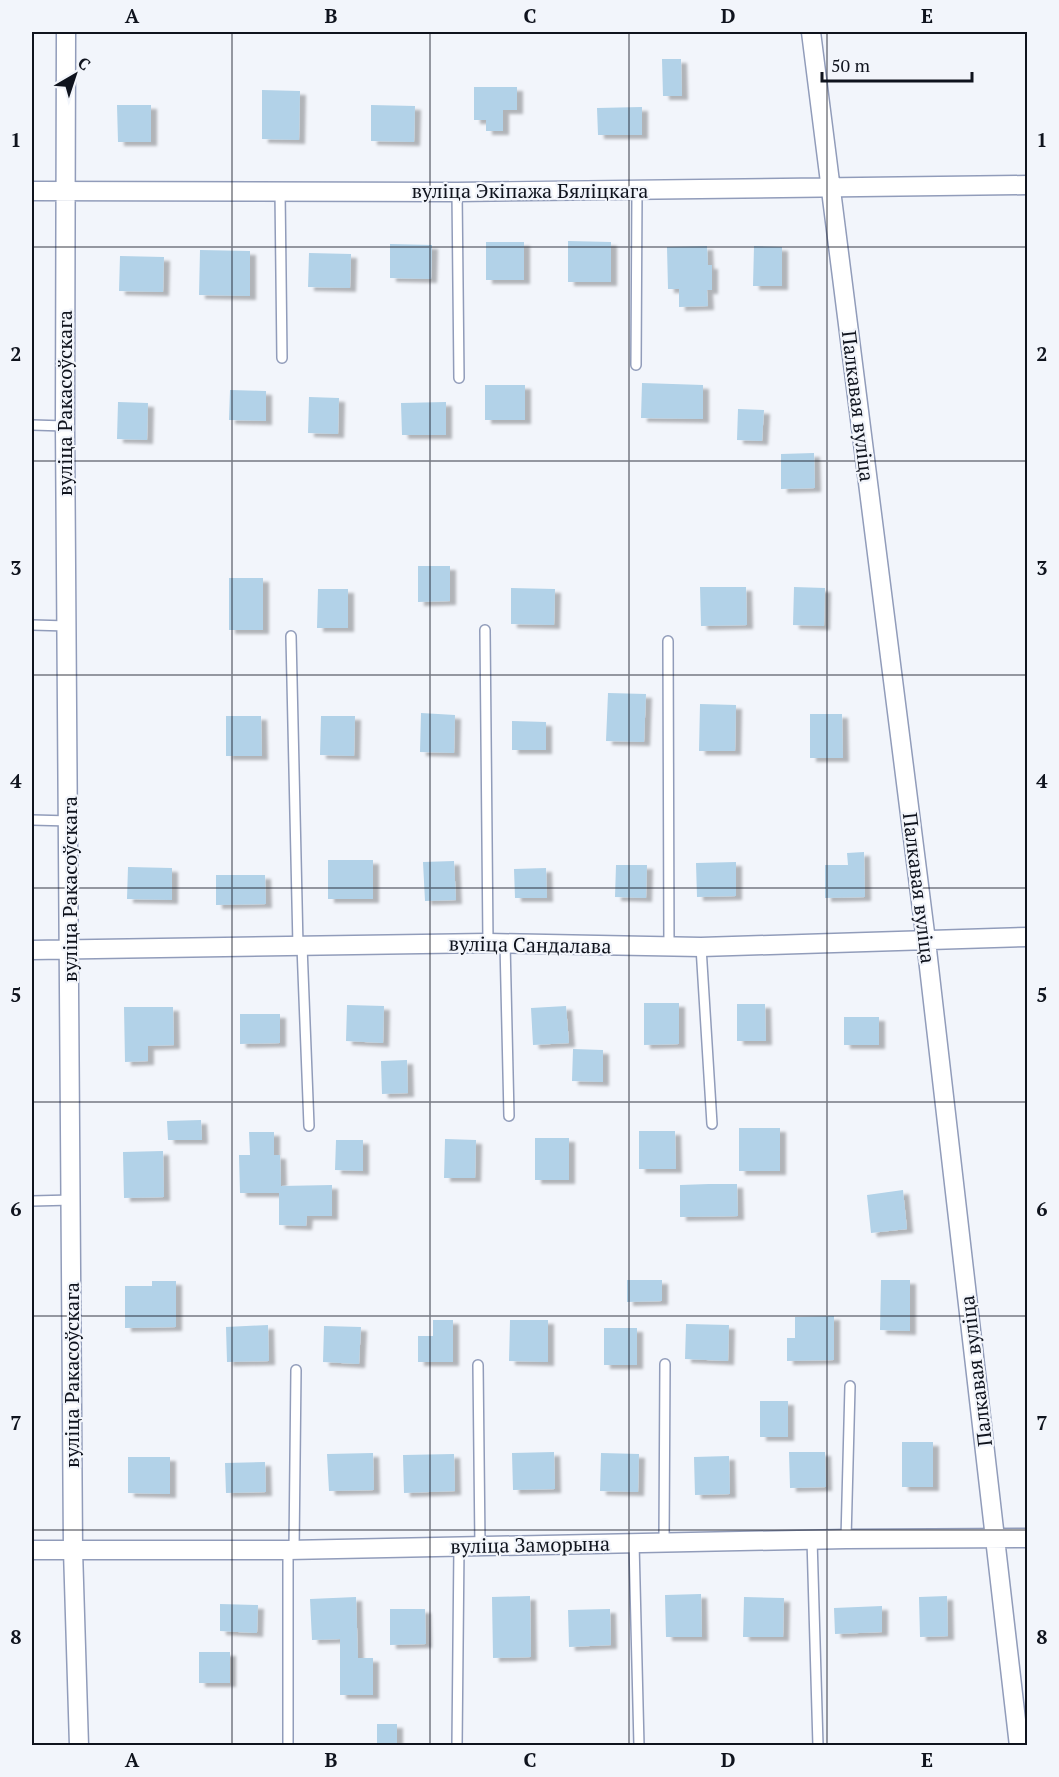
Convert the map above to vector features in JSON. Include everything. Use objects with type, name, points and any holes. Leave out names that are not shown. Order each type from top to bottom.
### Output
[{"type":"street","name":"вуліца Ракасоўскага","points":[[66,32],[64,426],[70,821],[73,1550],[79,1746]]},
{"type":"street","name":"Палкавая вуліца","points":[[811,32],[926,941],[1019,1746]]},
{"type":"street","name":"вуліца Экіпажа Бяліцкага","points":[[32,191],[638,191],[1028,185]]},
{"type":"street","name":"вуліца Сандалава","points":[[32,950],[496,943],[701,947],[1028,937]]},
{"type":"street","name":"вуліца Заморына","points":[[32,1550],[291,1550],[812,1539],[1028,1538]]},
{"type":"lane","points":[[280,191],[282,358]]},
{"type":"lane","points":[[636,365],[638,191]]},
{"type":"lane","points":[[457,192],[459,378]]},
{"type":"lane","points":[[32,425],[64,426]]},
{"type":"lane","points":[[32,625],[68,626]]},
{"type":"lane","points":[[485,630],[496,943],[509,1116]]},
{"type":"lane","points":[[291,636],[300,946],[309,1126]]},
{"type":"lane","points":[[668,641],[669,947]]},
{"type":"lane","points":[[32,820],[70,821]]},
{"type":"lane","points":[[701,947],[712,1124]]},
{"type":"lane","points":[[32,1201],[72,1200]]},
{"type":"lane","points":[[664,1542],[665,1364]]},
{"type":"lane","points":[[478,1365],[480,1546]]},
{"type":"lane","points":[[288,1746],[296,1370]]},
{"type":"lane","points":[[846,1539],[850,1386]]},
{"type":"lane","points":[[812,1539],[818,1746]]},
{"type":"lane","points":[[634,1544],[639,1746]]},
{"type":"lane","points":[[457,1746],[459,1546]]},
{"type":"building","points":[[662,59],[681,59],[682,96],[663,96]]},
{"type":"building","points":[[474,87],[517,87],[517,110],[503,110],[503,131],[486,131],[486,120],[474,120]]},
{"type":"building","points":[[262,90],[300,91],[299,140],[262,139]]},
{"type":"building","points":[[117,105],[151,105],[151,142],[118,142]]},
{"type":"building","points":[[371,105],[415,106],[414,142],[371,141]]},
{"type":"building","points":[[642,107],[642,135],[598,135],[597,108]]},
{"type":"building","points":[[568,241],[611,242],[611,282],[568,282]]},
{"type":"building","points":[[486,242],[524,242],[524,280],[486,280]]},
{"type":"building","points":[[390,244],[432,245],[431,279],[390,278]]},
{"type":"building","points":[[707,246],[708,265],[712,265],[712,290],[707,290],[708,306],[679,307],[679,289],[668,289],[667,247]]},
{"type":"building","points":[[754,246],[782,247],[782,286],[753,286]]},
{"type":"building","points":[[200,250],[250,251],[250,296],[199,295]]},
{"type":"building","points":[[309,253],[351,254],[350,288],[308,287]]},
{"type":"building","points":[[120,256],[164,257],[163,292],[119,291]]},
{"type":"building","points":[[642,383],[703,385],[703,419],[641,418]]},
{"type":"building","points":[[485,385],[525,385],[525,420],[485,420]]},
{"type":"building","points":[[230,390],[266,391],[266,421],[229,420]]},
{"type":"building","points":[[309,397],[339,398],[338,434],[308,433]]},
{"type":"building","points":[[118,402],[148,403],[147,440],[117,439]]},
{"type":"building","points":[[446,402],[446,435],[402,435],[401,403]]},
{"type":"building","points":[[738,409],[764,410],[762,441],[737,440]]},
{"type":"building","points":[[814,453],[815,488],[781,489],[781,454]]},
{"type":"building","points":[[418,566],[450,566],[450,601],[418,602]]},
{"type":"building","points":[[229,578],[263,578],[263,630],[229,630]]},
{"type":"building","points":[[700,587],[746,587],[747,625],[701,626]]},
{"type":"building","points":[[794,587],[825,588],[824,626],[793,625]]},
{"type":"building","points":[[511,588],[555,589],[554,625],[511,624]]},
{"type":"building","points":[[318,589],[348,589],[348,628],[317,628]]},
{"type":"building","points":[[608,693],[646,694],[644,742],[606,741]]},
{"type":"building","points":[[700,704],[736,705],[735,751],[699,751]]},
{"type":"building","points":[[421,713],[455,715],[454,753],[420,752]]},
{"type":"building","points":[[810,714],[842,714],[843,758],[810,758]]},
{"type":"building","points":[[226,716],[261,716],[262,756],[226,756]]},
{"type":"building","points":[[321,716],[355,716],[354,756],[320,755]]},
{"type":"building","points":[[512,721],[546,722],[546,750],[512,750]]},
{"type":"building","points":[[864,852],[865,897],[825,898],[825,865],[848,865],[847,853]]},
{"type":"building","points":[[328,860],[373,860],[373,899],[328,899]]},
{"type":"building","points":[[454,861],[456,900],[425,901],[423,862]]},
{"type":"building","points":[[736,862],[736,896],[697,897],[696,863]]},
{"type":"building","points":[[616,865],[647,865],[646,898],[615,897]]},
{"type":"building","points":[[128,867],[172,868],[172,900],[127,899]]},
{"type":"building","points":[[546,868],[547,898],[515,898],[514,869]]},
{"type":"building","points":[[216,875],[265,875],[266,904],[216,905]]},
{"type":"building","points":[[644,1003],[679,1003],[679,1044],[644,1045]]},
{"type":"building","points":[[737,1004],[765,1004],[766,1041],[737,1041]]},
{"type":"building","points":[[347,1005],[384,1006],[383,1043],[346,1041]]},
{"type":"building","points":[[566,1006],[569,1043],[533,1045],[531,1008]]},
{"type":"building","points":[[124,1007],[173,1007],[174,1045],[148,1046],[148,1061],[125,1062]]},
{"type":"building","points":[[240,1014],[280,1014],[280,1043],[240,1044]]},
{"type":"building","points":[[844,1017],[879,1017],[879,1045],[844,1045]]},
{"type":"building","points":[[573,1049],[603,1050],[603,1082],[572,1081]]},
{"type":"building","points":[[407,1060],[408,1093],[382,1094],[381,1061]]},
{"type":"building","points":[[201,1120],[202,1140],[168,1140],[167,1121]]},
{"type":"building","points":[[739,1128],[780,1128],[780,1171],[739,1171]]},
{"type":"building","points":[[639,1131],[675,1131],[676,1169],[639,1169]]},
{"type":"building","points":[[249,1132],[274,1132],[274,1155],[280,1155],[281,1186],[332,1185],[332,1216],[307,1216],[306,1226],[279,1225],[279,1193],[240,1193],[239,1155],[250,1155]]},
{"type":"building","points":[[535,1138],[569,1138],[569,1180],[535,1180]]},
{"type":"building","points":[[445,1139],[476,1140],[475,1178],[444,1178]]},
{"type":"building","points":[[336,1140],[363,1140],[363,1171],[335,1170]]},
{"type":"building","points":[[163,1151],[164,1197],[124,1198],[123,1152]]},
{"type":"building","points":[[737,1184],[738,1216],[680,1217],[680,1185]]},
{"type":"building","points":[[903,1190],[907,1229],[871,1233],[867,1195]]},
{"type":"building","points":[[627,1280],[662,1280],[662,1301],[627,1302]]},
{"type":"building","points":[[881,1280],[910,1280],[910,1331],[880,1330]]},
{"type":"building","points":[[152,1281],[176,1281],[176,1327],[125,1328],[125,1286],[152,1286]]},
{"type":"building","points":[[834,1316],[834,1360],[787,1361],[787,1338],[795,1338],[795,1317]]},
{"type":"building","points":[[433,1320],[453,1320],[453,1362],[418,1362],[418,1336],[433,1336]]},
{"type":"building","points":[[510,1320],[548,1320],[548,1362],[509,1361]]},
{"type":"building","points":[[686,1324],[729,1325],[728,1361],[685,1359]]},
{"type":"building","points":[[268,1325],[269,1361],[227,1362],[226,1327]]},
{"type":"building","points":[[324,1326],[361,1327],[359,1364],[323,1362]]},
{"type":"building","points":[[604,1328],[637,1328],[637,1365],[604,1365]]},
{"type":"building","points":[[760,1401],[788,1401],[788,1437],[760,1437]]},
{"type":"building","points":[[902,1442],[933,1442],[933,1487],[902,1487]]},
{"type":"building","points":[[554,1452],[555,1489],[513,1490],[512,1453]]},
{"type":"building","points":[[789,1452],[825,1452],[826,1487],[790,1488]]},
{"type":"building","points":[[373,1453],[374,1490],[329,1491],[327,1454]]},
{"type":"building","points":[[601,1453],[639,1454],[638,1492],[600,1491]]},
{"type":"building","points":[[454,1454],[455,1491],[404,1493],[403,1455]]},
{"type":"building","points":[[729,1456],[730,1494],[695,1495],[694,1457]]},
{"type":"building","points":[[128,1457],[170,1457],[170,1494],[128,1493]]},
{"type":"building","points":[[265,1462],[266,1492],[226,1493],[225,1463]]},
{"type":"building","points":[[701,1594],[702,1637],[666,1637],[665,1595]]},
{"type":"building","points":[[530,1596],[531,1657],[493,1658],[492,1597]]},
{"type":"building","points":[[947,1596],[948,1636],[920,1637],[919,1597]]},
{"type":"building","points":[[356,1597],[358,1658],[373,1658],[373,1695],[340,1695],[340,1639],[312,1640],[310,1599]]},
{"type":"building","points":[[744,1597],[784,1598],[783,1637],[743,1637]]},
{"type":"building","points":[[220,1604],[258,1605],[257,1633],[220,1631]]},
{"type":"building","points":[[882,1606],[882,1632],[835,1634],[834,1608]]},
{"type":"building","points":[[390,1609],[425,1609],[426,1644],[390,1645]]},
{"type":"building","points":[[610,1609],[611,1645],[569,1647],[568,1610]]},
{"type":"building","points":[[199,1652],[230,1652],[230,1683],[199,1683]]},
{"type":"building","points":[[377,1724],[397,1724],[397,1746],[377,1746]]}]
